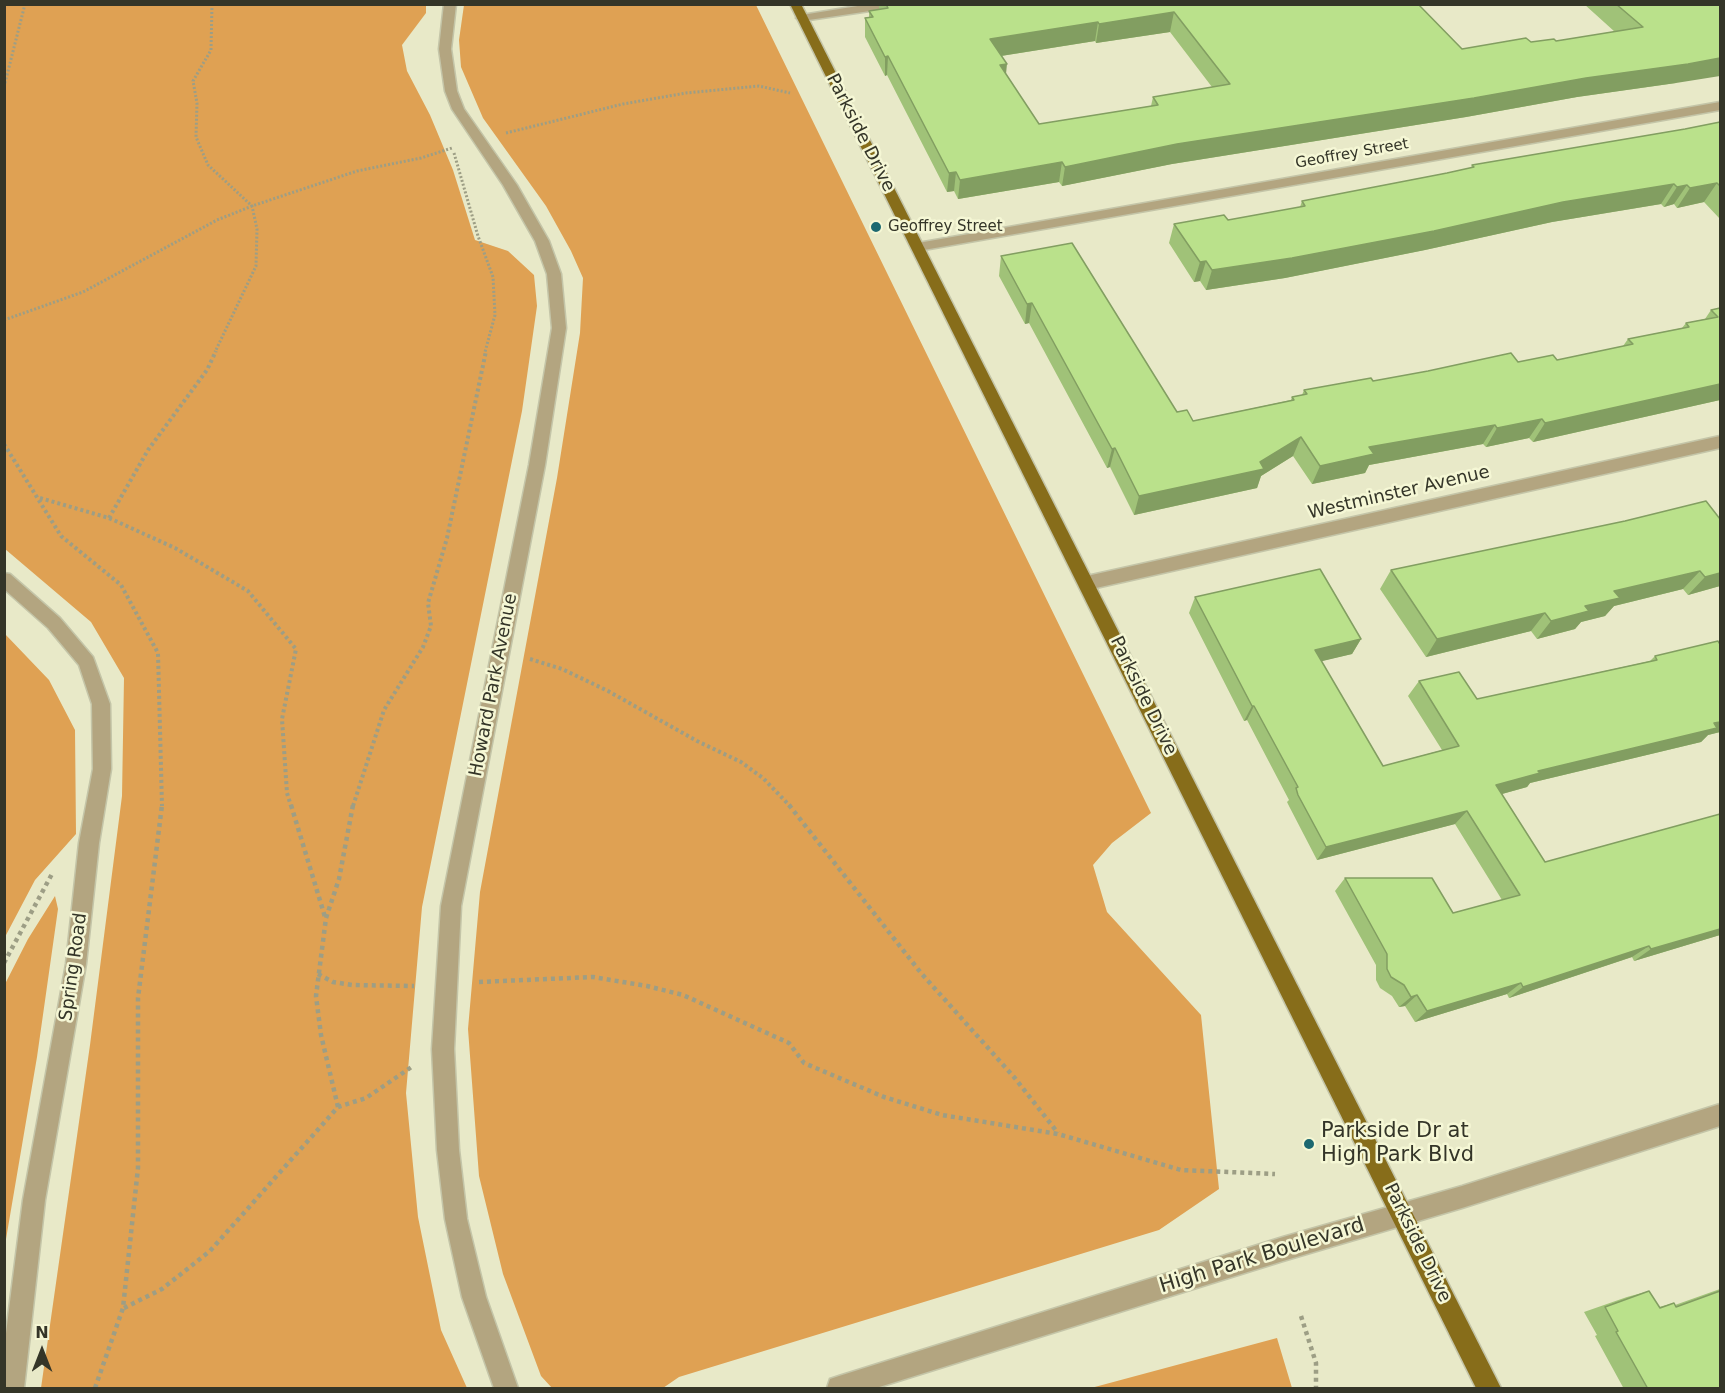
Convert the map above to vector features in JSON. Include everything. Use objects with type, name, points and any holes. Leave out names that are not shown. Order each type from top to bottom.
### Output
[{"type":"main road","name":"Parkside Drive","points":[[799,11],[1489,1389]]},
{"type":"street","name":"Howard Park Avenue","points":[[450,4],[445,49],[451,91],[458,109],[510,185],[543,241],[554,274],[559,328],[537,465],[451,906],[443,1048],[448,1150],[456,1219],[474,1297],[506,1389]]},
{"type":"street","points":[[799,11],[897,4]]},
{"type":"street","name":"Geoffrey Street","points":[[918,247],[1720,106]]},
{"type":"street","name":"Westminster Avenue","points":[[1087,583],[1720,442]]},
{"type":"street","name":"Spring Road","points":[[4,579],[54,623],[87,662],[101,704],[102,769],[89,843],[76,964],[34,1200],[12,1389]]},
{"type":"street","name":"High Park Boulevard","points":[[838,1389],[1720,1115]]},
{"type":"path","points":[[4,87],[25,4]]},
{"type":"path","points":[[109,518],[148,450],[207,370],[256,266],[257,229],[252,206],[208,165],[196,138],[197,103],[193,81],[211,50],[212,4]]},
{"type":"path","points":[[4,320],[83,292],[197,230],[252,206],[357,171],[421,158],[623,104],[686,93],[759,86],[790,93]]},
{"type":"path","points":[[338,1107],[321,1035],[316,996],[326,918],[339,879],[354,801],[384,710],[423,646],[431,626],[428,603],[447,538],[484,357],[495,315],[494,277],[478,236],[452,148]]},
{"type":"path","points":[[4,444],[61,536],[121,585],[158,653],[162,806],[138,998],[138,1168],[123,1308],[95,1389]]},
{"type":"path","points":[[38,498],[109,518],[175,548],[248,591],[296,649],[282,719],[287,793],[326,918]]},
{"type":"path","points":[[499,655],[518,656],[540,662],[580,678],[741,762],[763,778],[800,817],[921,973],[1014,1077],[1058,1134]]},
{"type":"path","points":[[4,963],[52,873],[89,843]]},
{"type":"path","points":[[318,974],[333,982],[352,986],[410,986],[593,977],[647,986],[683,995],[789,1043],[804,1063],[884,1097],[942,1115],[1058,1134],[1181,1170],[1275,1174]]},
{"type":"path","points":[[123,1308],[162,1289],[210,1251],[338,1107],[366,1098],[443,1048]]},
{"type":"path","points":[[1301,1316],[1316,1363],[1316,1389]]},
{"type":"shaded area","points":[[5,4],[426,5],[426,13],[402,45],[407,71],[430,115],[453,170],[475,240],[508,251],[534,275],[537,306],[522,411],[422,907],[406,1093],[418,1217],[441,1330],[467,1388],[41,1388],[90,1045],[122,796],[124,678],[91,622],[5,549]]},
{"type":"shaded area","points":[[464,5],[756,5],[1151,813],[1112,843],[1093,865],[1107,912],[1201,1015],[1219,1189],[1159,1230],[679,1377],[663,1388],[552,1388],[541,1376],[503,1274],[479,1176],[468,1029],[480,892],[557,478],[580,333],[583,278],[546,206],[483,118],[461,67],[459,40]]},
{"type":"shaded area","points":[[5,634],[49,680],[75,730],[76,834],[35,880],[5,937]]},
{"type":"shaded area","points":[[55,896],[58,909],[37,1057],[5,1245],[5,984],[28,939]]},
{"type":"shaded area","points":[[1277,1338],[1292,1388],[1091,1388]]},
{"type":"building","points":[[886,4],[1418,4],[1462,49],[1526,38],[1531,42],[1554,39],[1556,41],[1643,27],[1616,4],[1720,4],[1720,58],[1177,144],[1065,167],[1062,162],[960,180],[956,172],[949,173],[888,56],[885,57],[865,18],[873,17],[869,11],[888,8]],"holes":[[[1174,12],[1230,84],[1153,97],[1158,105],[1039,124],[1000,65],[1007,64],[990,39]]]},
{"type":"building","points":[[1720,122],[1720,186],[1717,183],[1690,188],[1687,185],[1677,187],[1674,184],[1563,202],[1434,231],[1292,258],[1212,270],[1206,261],[1200,262],[1174,224],[1224,215],[1228,220],[1305,206],[1302,201],[1474,167],[1472,165]]},
{"type":"building","points":[[1072,243],[1177,412],[1187,410],[1193,421],[1294,400],[1292,397],[1307,394],[1304,390],[1371,378],[1373,381],[1511,353],[1518,362],[1553,355],[1557,360],[1633,344],[1628,339],[1689,327],[1686,323],[1718,317],[1711,310],[1720,308],[1720,384],[1545,423],[1542,419],[1497,428],[1495,425],[1369,447],[1374,454],[1320,466],[1301,437],[1260,462],[1264,469],[1139,496],[1115,448],[1112,449],[1032,303],[1027,304],[1001,256]]},
{"type":"building","points":[[1706,501],[1720,519],[1720,573],[1705,577],[1700,571],[1614,591],[1620,598],[1585,606],[1589,611],[1551,621],[1545,613],[1437,639],[1391,570],[1625,521]]},
{"type":"building","points":[[1320,569],[1361,639],[1315,650],[1383,766],[1459,746],[1419,681],[1459,672],[1477,699],[1657,660],[1655,656],[1720,642],[1720,722],[1714,723],[1717,728],[1538,771],[1540,773],[1496,785],[1545,862],[1720,814],[1720,929],[1651,949],[1649,946],[1523,987],[1521,983],[1427,1011],[1417,995],[1411,997],[1404,985],[1391,977],[1387,969],[1387,954],[1345,878],[1432,878],[1453,913],[1520,895],[1467,811],[1326,847],[1298,795],[1296,788],[1298,787],[1252,706],[1195,597]]},
{"type":"building","points":[[1649,1291],[1660,1308],[1674,1303],[1676,1307],[1720,1291],[1720,1389],[1648,1389],[1616,1332],[1618,1331],[1605,1307]]},
{"type":"place","name":"Geoffrey Street","points":[[876,227]]},
{"type":"place","name":"Parkside Dr at High Park Blvd","points":[[1309,1144]]}]
